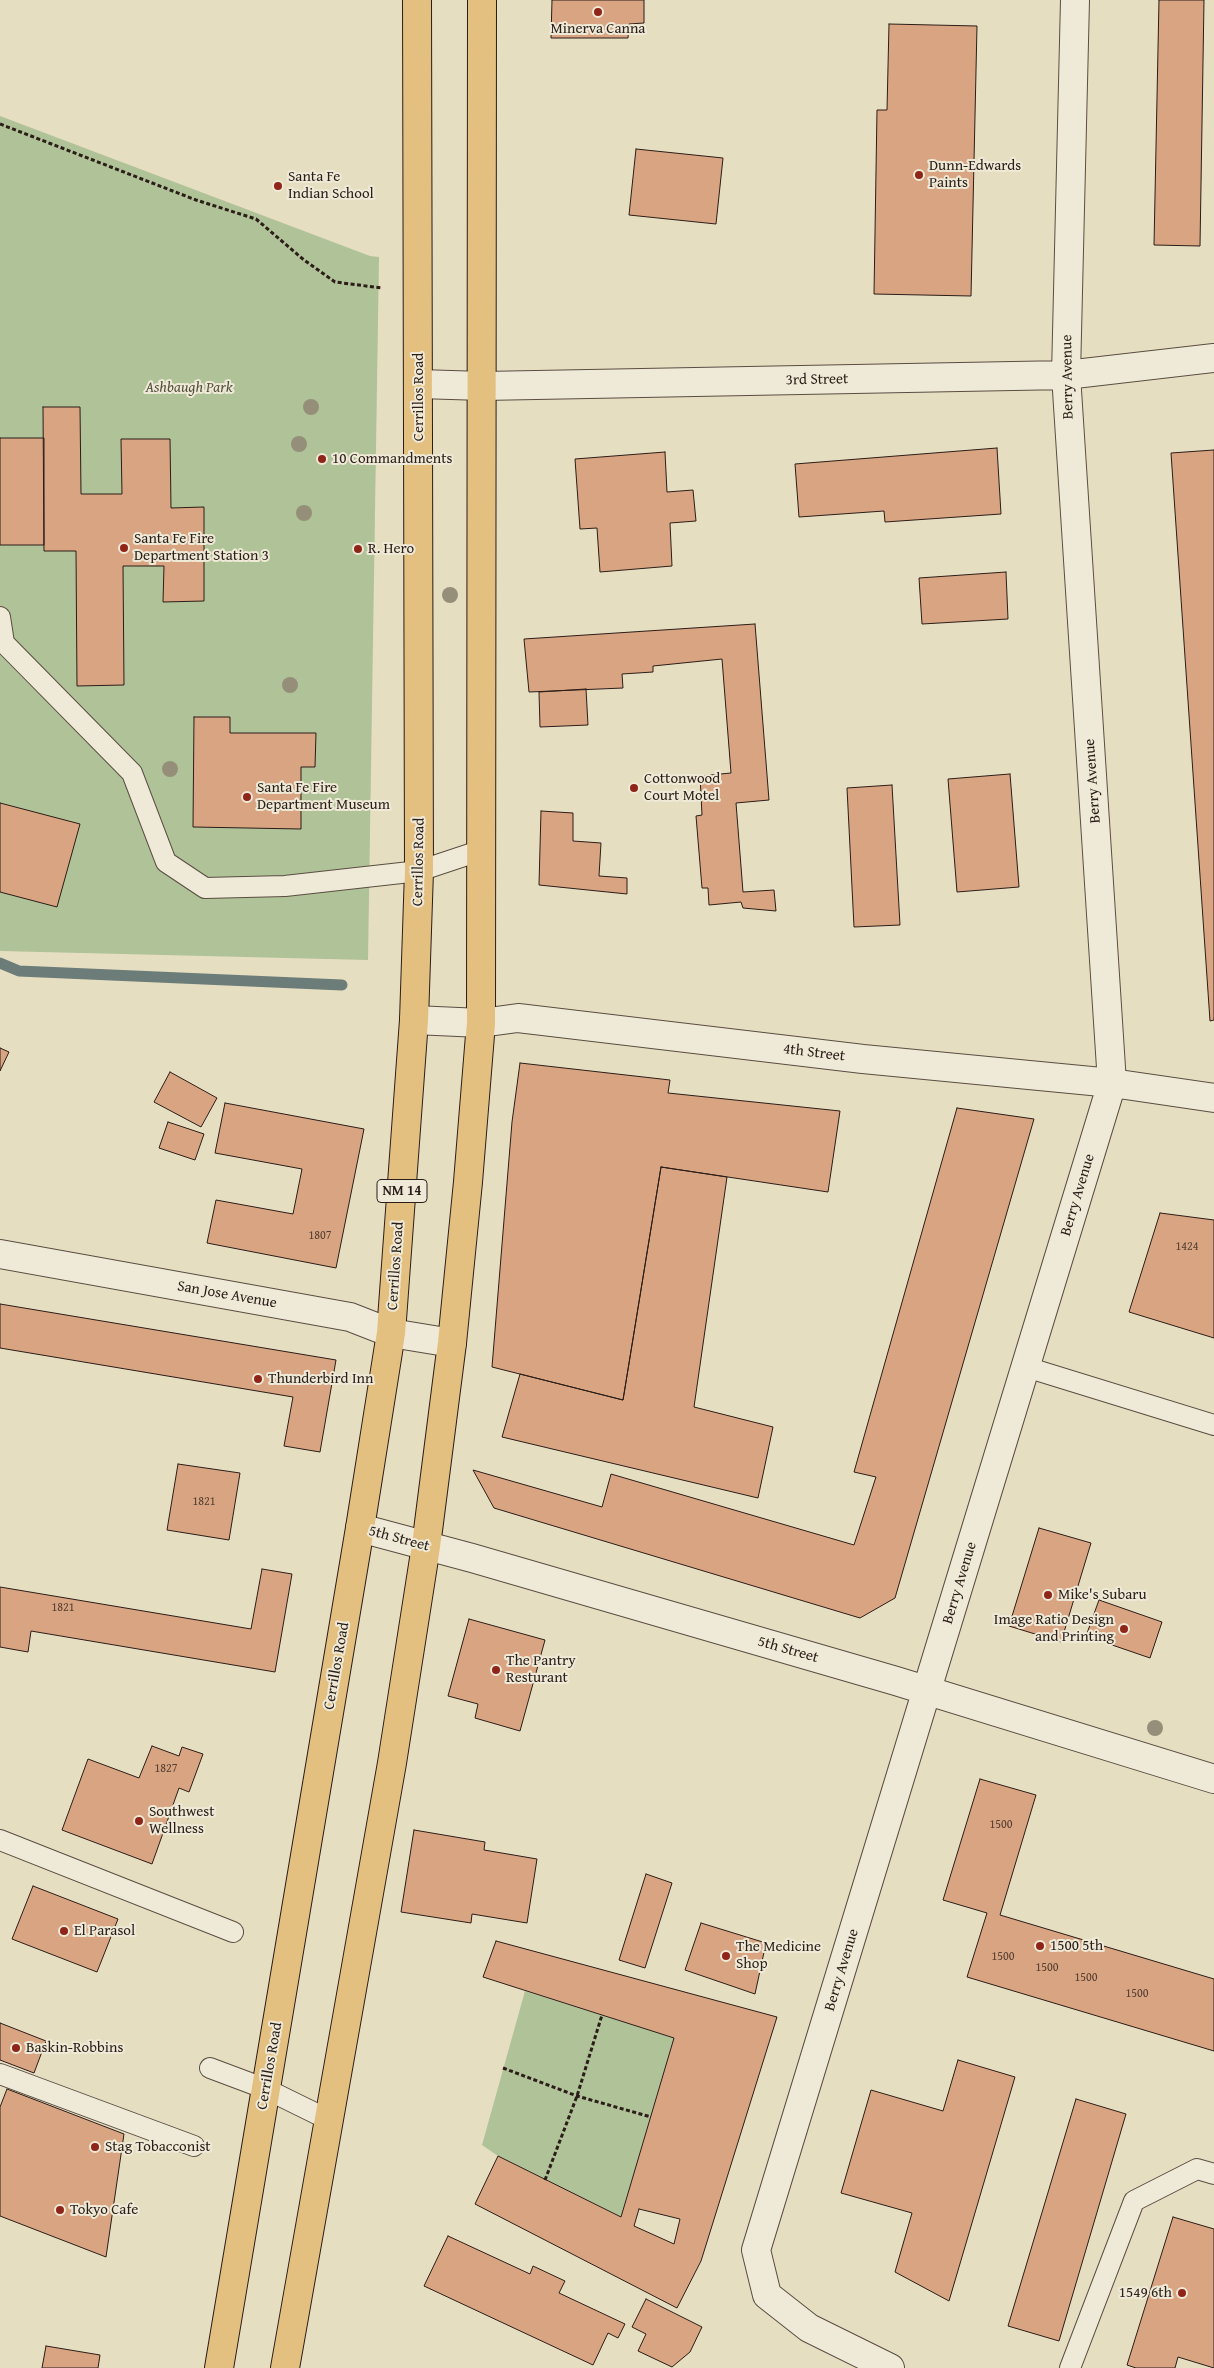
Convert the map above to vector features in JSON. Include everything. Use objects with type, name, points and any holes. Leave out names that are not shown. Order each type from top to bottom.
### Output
[{"type":"main road","name":"Cerrillos Road","points":[[219,2368],[360,1528],[391,1332],[414,1020],[419,871],[417,0]]},
{"type":"main road","points":[[285,2368],[327,2119],[392,1763],[426,1546],[452,1343],[468,1182],[481,1023],[482,0]]},
{"type":"street","name":"Berry Avenue","points":[[890,2368],[809,2328],[768,2295],[756,2250],[1112,1083],[1066,375],[1075,0]]},
{"type":"street","name":"3rd Street","points":[[419,384],[483,386],[1066,375],[1214,358]]},
{"type":"street","name":"4th Street","points":[[414,1020],[481,1023],[518,1018],[863,1059],[1112,1083],[1214,1098]]},
{"type":"street","name":"San Jose Avenue","points":[[0,1254],[350,1316],[391,1332],[452,1343]]},
{"type":"street","name":"5th Street","points":[[360,1528],[928,1690],[1214,1779]]},
{"type":"lane","points":[[0,617],[4,643],[132,773],[166,862],[205,888],[285,886],[419,871],[482,850]]},
{"type":"lane","points":[[1026,1368],[1214,1425]]},
{"type":"lane","points":[[0,1840],[232,1932]]},
{"type":"lane","points":[[210,2068],[266,2089],[327,2119]]},
{"type":"lane","points":[[0,2074],[194,2146]]},
{"type":"lane","points":[[1070,2368],[1134,2201],[1197,2169],[1214,2174]]},
{"type":"path","points":[[0,124],[196,200],[256,219],[304,260],[335,282],[382,288]]},
{"type":"path","points":[[545,2180],[578,2096],[602,2015]]},
{"type":"path","points":[[503,2068],[578,2096],[651,2118]]},
{"type":"green space","name":"Ashbaugh Park","points":[[0,116],[370,256],[379,257],[368,960],[0,951]]},
{"type":"green space","points":[[525,1991],[674,2038],[621,2217],[498,2156],[482,2145]]},
{"type":"building","name":"Minerva Canna","points":[[552,0],[644,0],[644,23],[629,24],[628,38],[551,38]]},
{"type":"building","points":[[1159,0],[1204,0],[1200,246],[1154,245]]},
{"type":"building","points":[[889,24],[977,26],[971,296],[874,294],[877,110],[887,110]]},
{"type":"building","points":[[636,149],[723,158],[716,224],[629,215]]},
{"type":"building","name":"Santa Fe Fire Department Station 3","points":[[43,407],[80,407],[81,494],[122,494],[121,439],[170,439],[171,508],[204,507],[204,601],[163,602],[164,566],[123,566],[124,685],[77,686],[76,551],[44,551]]},
{"type":"building","points":[[0,438],[44,438],[44,545],[0,545]]},
{"type":"building","points":[[997,448],[1001,514],[885,522],[884,511],[799,517],[795,464]]},
{"type":"building","points":[[1214,450],[1214,1020],[1210,1021],[1171,453]]},
{"type":"building","points":[[665,452],[667,492],[693,490],[696,521],[670,523],[672,566],[600,572],[597,528],[580,529],[575,459]]},
{"type":"building","points":[[1006,572],[1008,619],[922,624],[919,578]]},
{"type":"building","points":[[755,624],[769,800],[736,803],[743,892],[774,890],[776,911],[743,908],[741,902],[709,905],[708,888],[702,888],[696,816],[702,815],[700,776],[731,773],[722,659],[653,666],[653,672],[622,674],[623,688],[529,692],[524,639]]},
{"type":"building","points":[[586,689],[588,725],[540,727],[539,692]]},
{"type":"building","name":"Santa Fe Fire Department Museum","points":[[194,717],[230,717],[230,733],[316,733],[315,767],[301,767],[301,829],[193,827]]},
{"type":"building","points":[[1010,774],[1019,887],[957,892],[948,779]]},
{"type":"building","points":[[892,785],[900,925],[854,927],[847,788]]},
{"type":"building","points":[[0,803],[80,824],[57,907],[0,892]]},
{"type":"building","points":[[541,811],[573,813],[573,841],[601,843],[599,876],[627,878],[627,894],[539,885]]},
{"type":"building","points":[[0,1048],[9,1052],[0,1071]]},
{"type":"building","points":[[520,1063],[670,1080],[668,1093],[840,1111],[828,1192],[661,1167],[623,1400],[492,1367],[512,1122]]},
{"type":"building","points":[[170,1072],[217,1098],[201,1127],[154,1102]]},
{"type":"building","points":[[225,1103],[364,1129],[336,1268],[207,1243],[216,1200],[293,1214],[302,1169],[215,1153]]},
{"type":"building","points":[[957,1108],[1034,1119],[895,1598],[860,1618],[494,1508],[473,1470],[602,1507],[611,1474],[854,1545],[876,1477],[854,1472]]},
{"type":"building","points":[[168,1122],[204,1134],[195,1160],[159,1148]]},
{"type":"building","points":[[661,1167],[727,1177],[694,1407],[773,1427],[758,1498],[502,1437],[520,1374],[623,1400]]},
{"type":"building","points":[[1160,1213],[1214,1220],[1214,1338],[1129,1312]]},
{"type":"building","name":"Thunderbird Inn","points":[[0,1304],[336,1360],[320,1452],[284,1446],[293,1397],[0,1348]]},
{"type":"building","points":[[178,1464],[240,1473],[229,1540],[167,1530]]},
{"type":"building","points":[[1039,1528],[1091,1543],[1061,1642],[1009,1626]]},
{"type":"building","points":[[262,1569],[292,1574],[275,1672],[31,1631],[28,1652],[0,1647],[0,1587],[251,1629]]},
{"type":"building","name":"Image Ratio Design and Printing","points":[[1099,1600],[1162,1622],[1150,1658],[1086,1636]]},
{"type":"building","name":"The Pantry Resturant","points":[[469,1619],[545,1640],[520,1731],[475,1718],[478,1704],[448,1696]]},
{"type":"building","points":[[152,1746],[179,1756],[182,1747],[203,1754],[189,1792],[179,1788],[152,1864],[62,1830],[88,1759],[139,1778]]},
{"type":"building","name":"1500 5th","points":[[980,1779],[1036,1795],[1000,1915],[1214,1979],[1214,2051],[967,1977],[987,1913],[943,1900]]},
{"type":"building","points":[[414,1830],[485,1842],[484,1850],[537,1859],[527,1923],[472,1914],[471,1923],[401,1912]]},
{"type":"building","points":[[646,1874],[672,1883],[645,1968],[619,1960]]},
{"type":"building","points":[[33,1886],[118,1919],[97,1972],[12,1939]]},
{"type":"building","name":"The Medicine Shop","points":[[701,1923],[766,1943],[755,1994],[685,1970]]},
{"type":"building","points":[[496,1941],[777,2017],[701,2261],[677,2308],[475,2204],[498,2156],[621,2217],[674,2038],[483,1977]],"holes":[[[639,2209],[680,2219],[674,2244],[634,2226]]]},
{"type":"building","points":[[0,2023],[46,2041],[34,2073],[0,2060]]},
{"type":"building","points":[[958,2060],[1015,2077],[949,2301],[895,2272],[912,2213],[841,2193],[871,2090],[943,2111]]},
{"type":"building","points":[[7,2089],[124,2134],[106,2257],[0,2216],[0,2107]]},
{"type":"building","points":[[1076,2099],[1126,2114],[1059,2341],[1008,2326]]},
{"type":"building","name":"1549 6th","points":[[1173,2217],[1214,2229],[1214,2368],[1178,2357],[1175,2368],[1136,2368],[1127,2365]]},
{"type":"building","points":[[448,2236],[530,2274],[533,2266],[565,2281],[559,2293],[625,2324],[618,2338],[608,2333],[593,2365],[424,2286]]},
{"type":"building","points":[[646,2299],[702,2327],[690,2352],[672,2367],[638,2351],[646,2334],[632,2327]]},
{"type":"building","points":[[46,2346],[100,2355],[98,2368],[42,2368]]},
{"type":"waterway","points":[[0,963],[19,971],[342,985]]},
{"type":"place","name":"Minerva Canna","points":[[598,12]]},
{"type":"place","name":"Dunn-Edwards Paints","points":[[919,175]]},
{"type":"place","name":"Santa Fe Indian School","points":[[278,186]]},
{"type":"place","name":"10 Commandments","points":[[322,459]]},
{"type":"place","name":"Santa Fe Fire Department Station 3","points":[[124,548]]},
{"type":"place","name":"R. Hero","points":[[358,549]]},
{"type":"place","name":"Cottonwood Court Motel","points":[[634,788]]},
{"type":"place","name":"Santa Fe Fire Department Museum","points":[[247,797]]},
{"type":"place","name":"Thunderbird Inn","points":[[258,1379]]},
{"type":"place","name":"Mike's Subaru","points":[[1048,1595]]},
{"type":"place","name":"Image Ratio Design and Printing","points":[[1124,1629]]},
{"type":"place","name":"The Pantry Resturant","points":[[496,1670]]},
{"type":"place","name":"Southwest Wellness","points":[[139,1821]]},
{"type":"place","name":"El Parasol","points":[[64,1931]]},
{"type":"place","name":"1500 5th","points":[[1040,1946]]},
{"type":"place","name":"The Medicine Shop","points":[[726,1956]]},
{"type":"place","name":"Baskin-Robbins","points":[[16,2048]]},
{"type":"place","name":"Stag Tobacconist","points":[[95,2147]]},
{"type":"place","name":"Tokyo Cafe","points":[[60,2210]]},
{"type":"place","name":"1549 6th","points":[[1182,2293]]}]
